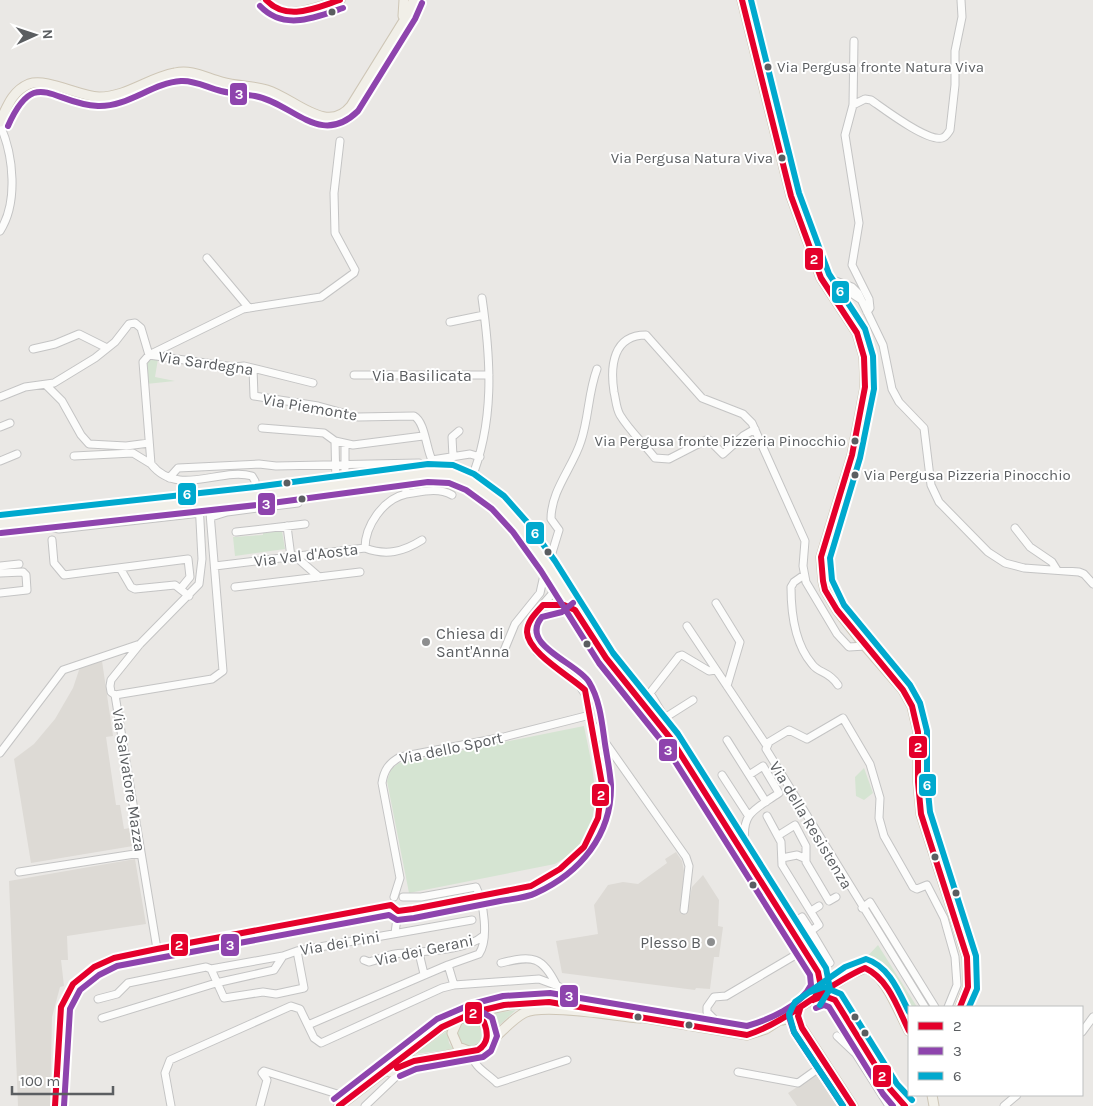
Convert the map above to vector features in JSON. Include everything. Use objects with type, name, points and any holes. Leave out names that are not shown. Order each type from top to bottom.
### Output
[{"type":"main road","points":[[266,0],[271,7],[285,13],[295,13],[340,0]]},
{"type":"main road","points":[[742,0],[791,196],[816,264],[828,290],[861,344],[866,370],[852,455],[823,543],[820,569],[825,590],[865,646],[903,690],[916,717],[920,814],[967,957],[968,987],[960,1006]]},
{"type":"main road","points":[[0,124],[13,96],[20,89],[34,83],[101,97],[122,94],[169,74],[183,72],[222,82],[265,89],[318,116],[336,118],[346,112],[351,106],[401,23],[409,1]]},
{"type":"main road","points":[[4,524],[256,496],[405,476],[445,473],[470,482],[489,494],[506,510],[551,570],[606,658],[661,720],[671,739],[792,924],[804,950],[818,972],[821,987],[813,1000]]},
{"type":"main road","points":[[339,1106],[349,1102],[392,1071],[410,1062],[469,1052],[484,1046],[507,1024],[525,1013],[547,1008],[640,1018],[747,1035],[760,1032],[800,1009],[849,975],[865,968],[874,971],[881,979],[908,1029]]},
{"type":"main road","points":[[818,972],[828,978],[849,975]]},
{"type":"main road","points":[[349,1102],[442,1027],[490,1008],[527,1002],[549,1002],[587,1006],[640,1018]]},
{"type":"main road","points":[[800,1009],[798,1016],[802,1028]]},
{"type":"main road","points":[[469,1052],[458,1047],[452,1033],[455,1024],[464,1017],[473,1016],[484,1022],[488,1034],[484,1046]]},
{"type":"main road","points":[[777,1022],[792,1018],[802,1028],[853,1106]]},
{"type":"street","points":[[853,105],[865,99],[871,100],[925,134],[938,138],[946,136],[950,130],[955,85],[955,51],[962,17],[961,0]]},
{"type":"street","points":[[854,41],[853,105],[845,135],[859,223],[852,265],[869,298],[870,308],[867,312]]},
{"type":"street","points":[[0,124],[6,143],[12,196],[8,215],[0,232]]},
{"type":"street","points":[[0,397],[25,386],[46,385],[70,373],[107,348],[129,324],[135,323],[141,328],[149,355],[249,308],[313,299],[332,290],[354,273],[334,233],[335,186],[340,141]]},
{"type":"street","points":[[207,258],[249,308]]},
{"type":"street","points":[[816,264],[828,276],[852,287],[867,312],[883,345],[892,389],[899,402],[924,428],[931,485],[939,502],[988,552],[1004,562],[1024,568],[1079,572],[1084,574],[1093,584]]},
{"type":"street","points":[[828,290],[834,284],[842,283]]},
{"type":"street","points":[[828,290],[851,293],[860,300]]},
{"type":"street","points":[[843,313],[842,300],[845,294],[851,293]]},
{"type":"street","name":"Via Basilicata","points":[[470,482],[480,457],[488,418],[489,374],[482,298]]},
{"type":"street","points":[[450,322],[484,315]]},
{"type":"street","points":[[33,349],[55,344],[78,334],[107,348]]},
{"type":"street","points":[[755,429],[743,436],[723,454],[710,440],[706,440],[669,458],[655,458],[621,416],[617,407],[612,382],[612,369],[616,353],[628,338],[646,335],[654,341],[702,398],[748,417],[755,429],[806,541],[803,566],[804,575],[815,600],[837,634],[849,647],[865,646]]},
{"type":"street","name":"Via Sardegna","points":[[151,464],[142,366],[149,355],[253,369],[314,383]]},
{"type":"street","name":"Via Piemonte","points":[[253,369],[254,396],[318,406],[358,417],[414,416],[420,419],[423,436],[345,445],[324,434],[262,428]]},
{"type":"street","points":[[55,1106],[60,1014],[68,990],[94,966],[114,958],[157,949],[391,905],[399,911],[531,886],[541,882],[570,863],[588,844],[599,815],[602,785],[587,697],[580,684],[536,652],[530,641],[529,623],[536,611],[552,594],[551,570],[559,530],[551,519],[552,504],[581,441],[588,401],[597,369]]},
{"type":"street","name":"Via Basilicata","points":[[354,375],[489,374]]},
{"type":"street","points":[[46,385],[62,401],[81,435],[89,444],[126,446],[149,444]]},
{"type":"street","points":[[0,426],[10,423]]},
{"type":"street","points":[[453,457],[452,438],[459,431]]},
{"type":"street","points":[[423,436],[432,460],[470,454],[480,457]]},
{"type":"street","points":[[335,441],[336,465],[341,485]]},
{"type":"street","points":[[341,485],[345,464],[345,445]]},
{"type":"street","points":[[74,456],[133,453],[169,478],[193,480],[249,475],[254,478],[257,508]]},
{"type":"street","points":[[0,461],[17,454]]},
{"type":"street","points":[[169,478],[178,468],[259,464],[268,466],[419,463]]},
{"type":"street","points":[[405,476],[406,494]]},
{"type":"street","points":[[365,548],[367,529],[389,501],[406,494],[433,490],[452,495]]},
{"type":"street","name":"Via Salvatore Mazza","points":[[157,949],[115,695],[212,679],[223,671],[209,501]]},
{"type":"street","points":[[115,695],[111,692],[111,680],[140,644],[199,584],[202,576],[199,502]]},
{"type":"street","points":[[45,520],[50,527],[59,530],[201,517],[211,518],[257,508],[298,504]]},
{"type":"street","points":[[0,515],[4,524]]},
{"type":"street","points":[[236,532],[305,524]]},
{"type":"street","points":[[287,526],[293,556],[319,577]]},
{"type":"street","points":[[1014,528],[1030,548],[1052,562],[1057,570]]},
{"type":"street","points":[[52,540],[54,563],[64,575],[188,560],[190,577],[181,588]]},
{"type":"street","name":"Via Val d'Aosta","points":[[215,566],[365,548],[385,554],[410,548],[422,540]]},
{"type":"street","points":[[0,566],[19,564]]},
{"type":"street","points":[[120,568],[131,587],[135,589],[175,585],[181,588],[188,596]]},
{"type":"street","points":[[502,653],[518,619],[540,593],[544,575],[551,570]]},
{"type":"street","points":[[0,573],[23,572],[26,575],[27,590],[0,593]]},
{"type":"street","points":[[235,587],[360,572]]},
{"type":"street","points":[[804,575],[791,586],[796,633],[812,665],[830,673],[838,685]]},
{"type":"street","points":[[552,594],[565,594],[559,605]]},
{"type":"street","points":[[716,602],[740,642],[727,686]]},
{"type":"street","points":[[543,605],[559,605],[575,610]]},
{"type":"street","points":[[687,626],[767,746]]},
{"type":"street","points":[[0,753],[63,670],[140,644]]},
{"type":"street","points":[[694,700],[661,720],[650,693],[679,656],[682,655],[709,672],[716,670]]},
{"type":"street","name":"Via della Resistenza","points":[[924,1006],[771,759],[767,746],[769,742],[789,730],[807,739],[844,718],[870,764],[880,798],[879,818],[884,836],[913,887],[917,889],[926,885],[948,930],[955,957],[957,985],[948,1006]]},
{"type":"street","points":[[591,719],[686,857],[689,866],[684,910]]},
{"type":"street","name":"Via dello Sport","points":[[394,897],[400,878],[382,782],[383,774],[392,761],[408,755],[591,719]]},
{"type":"street","points":[[727,740],[766,802]]},
{"type":"street","points":[[749,775],[763,766],[779,793],[748,815],[743,828],[745,843],[792,924],[802,917],[830,963]]},
{"type":"street","points":[[722,775],[748,815]]},
{"type":"street","points":[[767,816],[779,835],[782,865],[819,925],[812,931]]},
{"type":"street","points":[[779,835],[795,825],[806,846],[804,858]]},
{"type":"street","points":[[18,872],[141,853]]},
{"type":"street","points":[[782,858],[797,855],[804,858],[829,901],[836,897]]},
{"type":"street","points":[[308,1025],[424,974],[478,954],[483,946],[480,896],[476,887],[421,897],[394,897],[391,905]]},
{"type":"street","points":[[395,934],[399,911],[406,906],[403,897]]},
{"type":"street","points":[[862,908],[870,902],[934,1006]]},
{"type":"street","points":[[811,911],[819,906]]},
{"type":"street","name":"Via dei Pini","points":[[102,1018],[216,983],[274,970],[283,956],[297,951],[472,920]]},
{"type":"street","name":"Via dei Gerani","points":[[364,960],[369,962],[398,954],[419,953],[474,943],[483,936]]},
{"type":"street","points":[[720,1031],[720,1025],[707,1012],[707,1007],[714,997],[726,996],[804,950]]},
{"type":"street","points":[[98,999],[117,994],[128,983],[206,967],[211,970],[221,995],[228,999],[263,992],[276,994],[304,988],[297,951]]},
{"type":"street","points":[[419,953],[424,974]]},
{"type":"street","points":[[211,970],[283,956]]},
{"type":"street","points":[[501,962],[525,957],[539,961],[548,967],[558,986]]},
{"type":"street","points":[[448,965],[454,985]]},
{"type":"street","points":[[171,1106],[165,1073],[166,1064],[177,1056],[291,1006],[300,1009],[314,1038],[321,1042],[442,988],[454,985],[494,984],[530,978],[539,979],[558,986],[587,1006],[582,1009],[554,1006],[547,1008]]},
{"type":"street","points":[[813,1000],[824,996],[835,1000],[890,1089],[904,1106]]},
{"type":"street","points":[[1083,1031],[1093,1017]]},
{"type":"street","points":[[837,1036],[856,1054],[889,1106]]},
{"type":"street","points":[[469,1052],[478,1069],[488,1074],[497,1083],[567,1060]]},
{"type":"street","points":[[365,1106],[410,1062]]},
{"type":"street","points":[[738,1072],[798,1083],[826,1063]]},
{"type":"street","points":[[260,1106],[267,1080],[262,1073],[264,1071],[349,1102]]},
{"type":"street","points":[[1004,1106],[1016,1096]]},
{"type":"shaded area","points":[[102,661],[113,736],[106,737],[116,805],[120,805],[124,829],[130,828],[133,846],[31,863],[14,759],[34,744],[55,719],[73,688],[80,667]]},
{"type":"shaded area","points":[[676,852],[682,861],[684,871],[681,910],[687,911],[692,887],[703,875],[719,900],[718,926],[723,927],[719,957],[714,957],[710,989],[696,988],[695,990],[562,973],[556,941],[598,934],[594,905],[608,885],[623,882],[638,884],[667,863],[665,859]]},
{"type":"shaded area","points":[[135,859],[146,924],[67,936],[68,960],[61,960],[64,986],[60,987],[52,1017],[50,1106],[18,1106],[9,881]]},
{"type":"shaded area","points":[[823,1070],[845,1104],[842,1106],[797,1106],[788,1093]]},
{"type":"green space","points":[[152,358],[158,359],[155,377],[175,381],[146,384],[145,364]]},
{"type":"green space","points":[[282,531],[285,549],[235,556],[233,537],[263,535],[263,533]]},
{"type":"green space","points":[[584,726],[592,765],[595,802],[592,820],[585,836],[573,851],[555,864],[409,893],[387,781],[391,769],[399,763]]},
{"type":"green space","points":[[864,768],[873,793],[864,800],[856,796],[855,777]]},
{"type":"green space","points":[[878,945],[916,1006],[908,1006],[908,1021],[892,986],[886,978],[879,971],[862,962]]},
{"type":"green space","points":[[516,1010],[495,1029],[486,1015]]},
{"type":"green space","points":[[470,1019],[480,1023],[484,1033],[480,1043],[470,1047],[460,1043],[456,1033],[460,1023]]},
{"type":"green space","points":[[447,1031],[449,1043],[453,1049],[415,1054]]},
{"type":"transit line","name":"2","points":[[266,0],[274,7],[292,12],[311,9],[340,0]]},
{"type":"transit line","name":"2","points":[[742,0],[791,196],[821,278],[857,333],[864,357],[865,387],[852,455],[821,557],[823,581],[825,590],[837,610],[903,690],[912,706],[918,732],[918,782],[921,814],[967,957],[968,987],[960,1006]]},
{"type":"transit line","name":"6","points":[[751,0],[799,193],[829,274],[865,329],[873,356],[874,389],[860,458],[830,558],[832,580],[844,605],[910,685],[920,703],[927,731],[927,782],[930,812],[976,956],[977,989],[969,1006]]},
{"type":"transit line","name":"3","points":[[8,126],[27,97],[36,92],[46,92],[82,104],[98,106],[120,103],[160,86],[181,81],[269,100],[306,120],[331,125],[344,121],[358,111],[415,19],[422,3]]},
{"type":"transit line","name":"3","points":[[260,6],[269,14],[289,20],[310,18],[343,8]]},
{"type":"transit line","name":"6","points":[[0,515],[255,487],[428,464],[453,465],[474,474],[504,496],[527,522],[555,561],[613,653],[678,734],[826,968],[830,989],[820,1005]]},
{"type":"transit line","name":"3","points":[[1,533],[257,505],[428,482],[449,483],[466,490],[492,509],[513,532],[541,571],[599,663],[664,744],[810,975],[811,985],[806,993],[792,1006],[774,1016],[747,1026],[550,993],[503,996],[472,1004],[437,1019],[334,1099]]},
{"type":"transit line","name":"3","points":[[64,1106],[70,1009],[80,990],[99,975],[117,966],[389,915],[397,920],[414,918],[532,895],[552,885],[579,863],[599,836],[606,820],[610,803],[611,780],[602,720],[596,696],[589,682],[583,675],[543,645],[538,636],[537,627],[542,617],[562,612],[573,603]]},
{"type":"transit line","name":"2","points":[[55,1106],[61,1007],[73,984],[94,967],[114,958],[157,949],[391,905],[398,911],[413,909],[531,886],[560,869],[584,847],[598,818],[602,784],[585,690],[542,656],[529,640],[527,632],[529,624],[532,617],[543,605],[564,605],[575,610],[606,658],[671,739],[818,972],[821,987],[813,1000]]},
{"type":"transit line","name":"6","points":[[843,1106],[794,1032],[789,1014],[795,1002],[845,967],[866,959],[874,962],[887,974],[897,988],[908,1010]]},
{"type":"transit line","name":"2","points":[[339,1106],[442,1027],[475,1012],[504,1005],[549,1002],[747,1035],[778,1021],[835,984],[865,968],[887,987],[908,1029]]},
{"type":"transit line","name":"6","points":[[810,992],[824,987],[841,994],[897,1084],[908,1096]]},
{"type":"transit line","name":"2","points":[[813,1000],[824,996],[835,1000],[890,1089],[905,1106]]},
{"type":"transit line","name":"3","points":[[816,1008],[824,1005],[829,1007],[883,1094],[893,1106]]},
{"type":"transit line","name":"3","points":[[400,1076],[416,1069],[483,1057],[491,1051],[497,1036],[492,1018],[476,1008],[466,1007]]},
{"type":"transit line","name":"3","points":[[792,1007],[789,1017],[794,1032],[843,1106]]},
{"type":"transit line","name":"2","points":[[800,1009],[798,1016],[802,1028],[853,1106]]},
{"type":"transit line","name":"2","points":[[397,1068],[414,1061],[478,1050],[482,1047],[487,1038],[484,1022],[473,1016],[466,1016]]},
{"type":"transit line","name":"6","points":[[908,1096],[912,1100]]},
{"type":"place","name":"Via Pergusa fronte Natura Viva","points":[[768,67]]},
{"type":"place","name":"Via Pergusa Natura Viva","points":[[782,158]]},
{"type":"place","name":"Via Pergusa fronte Pizzeria Pinocchio","points":[[855,441]]},
{"type":"place","name":"Via Pergusa Pizzeria Pinocchio","points":[[855,475]]},
{"type":"place","name":"Chiesa di Sant'Anna","points":[[426,642]]},
{"type":"place","name":"Plesso B","points":[[711,942]]}]
